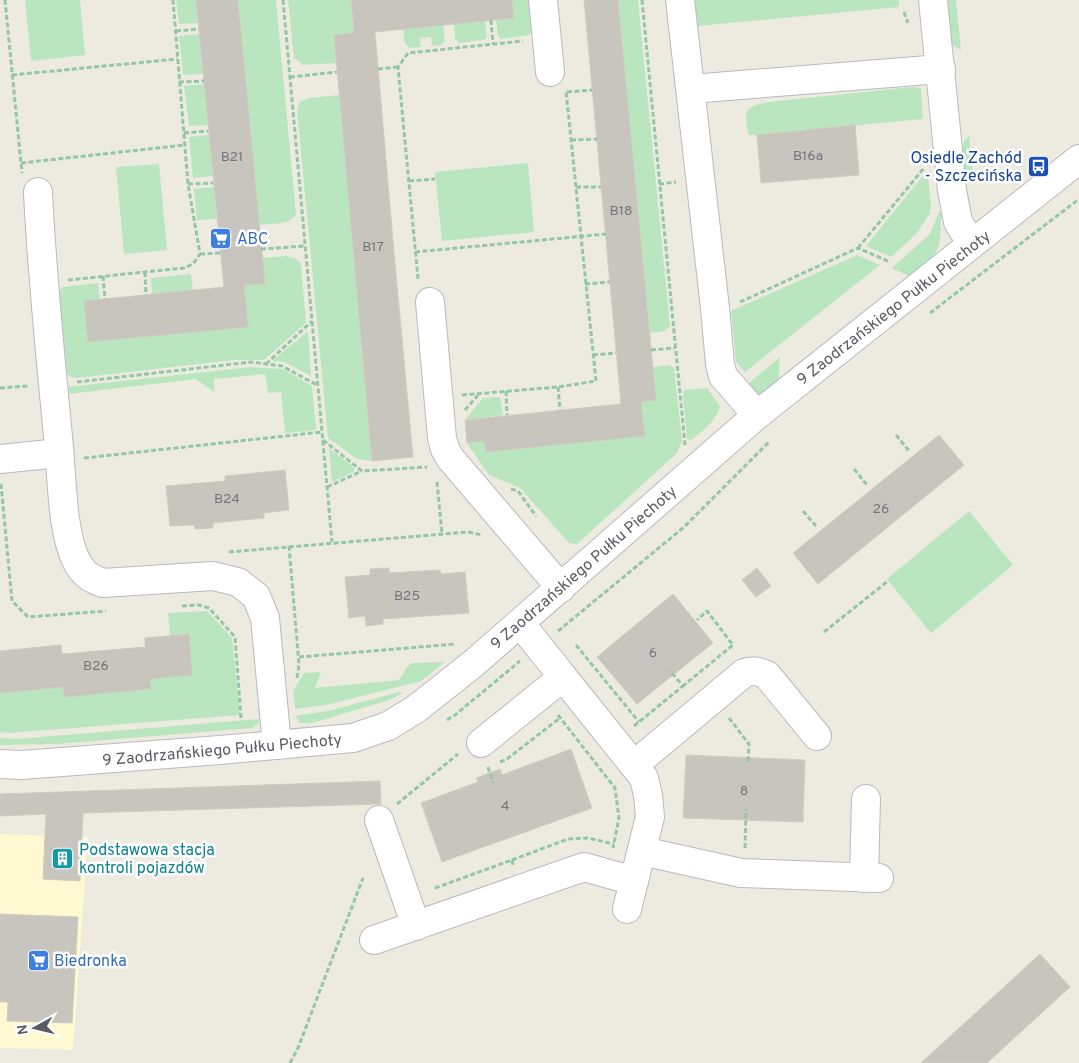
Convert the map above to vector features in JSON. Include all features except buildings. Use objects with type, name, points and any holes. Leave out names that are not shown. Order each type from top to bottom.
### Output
[{"type":"street","points":[[544,0],[560,82]]},
{"type":"street","points":[[680,0],[720,364],[723,376],[756,415]]},
{"type":"street","points":[[933,0],[952,190],[958,222],[972,244]]},
{"type":"street","points":[[691,89],[941,69]]},
{"type":"street","name":"9 Zaodrzańskiego Pułku Piechoty","points":[[0,764],[22,766],[354,738],[388,726],[416,709],[474,663],[756,415],[1079,159]]},
{"type":"street","points":[[38,192],[43,282],[53,384],[70,457],[68,539],[76,560],[87,576],[103,583],[213,576],[238,582],[256,596],[265,618],[277,745]]},
{"type":"street","points":[[424,294],[445,449],[450,458],[561,588]]},
{"type":"street","points":[[0,460],[70,457]]},
{"type":"street","points":[[520,623],[644,778],[650,817],[627,910]]},
{"type":"street","points":[[634,765],[744,673],[755,670],[767,675],[817,736]]},
{"type":"street","points":[[478,756],[542,694],[563,677]]},
{"type":"street","points":[[642,851],[741,873],[872,878],[866,799]]},
{"type":"street","points":[[379,820],[416,926]]},
{"type":"street","points":[[374,940],[584,867],[634,881]]},
{"type":"path","points":[[43,282],[184,268],[193,264],[200,254],[188,184],[173,0]]},
{"type":"path","points":[[283,0],[332,542]]},
{"type":"path","points":[[642,0],[686,452]]},
{"type":"path","points":[[491,20],[493,44]]},
{"type":"path","points":[[176,31],[199,29]]},
{"type":"path","points":[[424,294],[415,252],[398,67],[408,53],[528,40]]},
{"type":"path","points":[[12,75],[177,59]]},
{"type":"path","points":[[378,68],[398,67]]},
{"type":"path","points":[[290,77],[337,72]]},
{"type":"path","points":[[179,82],[204,81]]},
{"type":"path","points":[[439,398],[558,387],[596,381],[571,140],[560,82],[592,90]]},
{"type":"path","points":[[184,133],[208,131]]},
{"type":"path","points":[[571,140],[597,139]]},
{"type":"path","points":[[21,163],[185,145]]},
{"type":"path","points":[[739,303],[858,248],[925,167]]},
{"type":"path","points":[[409,181],[435,179]]},
{"type":"path","points":[[188,184],[213,183]]},
{"type":"path","points":[[576,188],[601,187]]},
{"type":"path","points":[[415,252],[581,238],[606,234]]},
{"type":"path","points":[[261,249],[305,246]]},
{"type":"path","points":[[858,248],[890,262]]},
{"type":"path","points":[[200,254],[220,253]]},
{"type":"path","points":[[145,272],[146,295]]},
{"type":"path","points":[[102,276],[105,299]]},
{"type":"path","points":[[586,284],[610,282]]},
{"type":"path","points":[[265,364],[312,321]]},
{"type":"path","points":[[651,350],[675,348]]},
{"type":"path","points":[[593,355],[616,353]]},
{"type":"path","points":[[0,388],[53,384],[250,362],[282,366],[318,385]]},
{"type":"path","points":[[558,387],[560,410]]},
{"type":"path","points":[[506,391],[507,415]]},
{"type":"path","points":[[70,457],[85,458],[322,432]]},
{"type":"path","points":[[896,435],[909,451]]},
{"type":"path","points":[[323,440],[362,471]]},
{"type":"path","points":[[327,487],[362,471],[435,466]]},
{"type":"path","points":[[854,469],[867,484]]},
{"type":"path","points":[[436,476],[442,534]]},
{"type":"path","points":[[804,511],[816,526]]},
{"type":"path","points":[[219,553],[468,532],[483,536]]},
{"type":"path","points":[[824,632],[888,580]]},
{"type":"path","points":[[697,620],[707,611],[733,645],[682,686],[707,704],[749,744],[748,763]]},
{"type":"path","points":[[299,657],[464,643]]},
{"type":"path","points":[[576,645],[639,722]]},
{"type":"path","points":[[542,694],[615,788],[619,818],[606,873]]},
{"type":"path","points":[[379,820],[385,818],[384,814],[478,756],[507,759],[560,718]]},
{"type":"path","points":[[478,756],[493,784]]},
{"type":"path","points":[[741,873],[745,846],[746,809]]},
{"type":"path","points":[[290,1063],[298,1048],[363,878]]},
{"type":"shaded area","points":[[0,834],[88,837],[73,1050],[0,1048]]},
{"type":"green space","points":[[25,0],[80,0],[85,55],[31,61]]},
{"type":"green space","points":[[176,0],[196,0],[198,23],[179,24]]},
{"type":"green space","points":[[238,0],[276,0],[296,214],[293,218],[280,223],[259,225]]},
{"type":"green space","points":[[288,0],[351,0],[354,33],[334,35],[337,63],[303,65],[294,58]]},
{"type":"green space","points":[[512,0],[529,0],[533,31],[529,35],[501,39],[498,36],[496,20],[514,18]]},
{"type":"green space","points":[[618,0],[638,0],[670,326],[665,331],[650,333]]},
{"type":"green space","points":[[695,0],[899,0],[899,7],[697,26]]},
{"type":"green space","points":[[944,0],[956,0],[961,50],[948,39]]},
{"type":"green space","points":[[485,21],[487,37],[484,40],[459,43],[455,39],[454,24]]},
{"type":"green space","points":[[443,25],[445,41],[441,45],[432,46],[431,37],[420,38],[421,47],[410,48],[405,44],[403,29]]},
{"type":"green space","points":[[199,34],[203,74],[183,75],[179,36]]},
{"type":"green space","points":[[204,84],[208,125],[189,126],[184,86]]},
{"type":"green space","points":[[912,87],[921,88],[923,119],[758,135],[749,135],[748,133],[746,114],[750,108],[761,104]]},
{"type":"green space","points":[[339,95],[372,461],[357,459],[328,438],[297,110],[300,102],[309,98]]},
{"type":"green space","points":[[209,135],[213,176],[193,178],[189,137]]},
{"type":"green space","points":[[969,135],[974,182],[962,183],[959,153]]},
{"type":"green space","points":[[528,163],[534,232],[442,241],[435,172]]},
{"type":"green space","points":[[159,164],[167,250],[124,254],[116,167]]},
{"type":"green space","points":[[925,173],[928,176],[931,206],[930,213],[917,233],[891,257],[866,246]]},
{"type":"green space","points":[[214,187],[217,219],[197,220],[194,189]]},
{"type":"green space","points":[[939,212],[941,213],[940,237],[937,250],[933,256],[909,276],[892,268],[930,234]]},
{"type":"green space","points":[[857,255],[880,265],[745,372],[736,362],[731,311]]},
{"type":"green space","points":[[286,256],[295,258],[301,264],[306,323],[264,360],[234,360],[77,378],[70,377],[67,373],[59,292],[62,287],[98,283],[100,300],[88,342],[248,327],[244,285],[264,284],[262,258]]},
{"type":"green space","points":[[191,274],[193,291],[152,294],[151,278]]},
{"type":"green space","points":[[308,331],[311,376],[284,362],[272,361]]},
{"type":"green space","points":[[780,357],[778,384],[756,398],[744,387]]},
{"type":"green space","points":[[669,365],[674,368],[682,441],[677,453],[577,544],[569,543],[520,488],[489,475],[467,443],[481,441],[478,419],[465,420],[483,398],[500,397],[503,415],[481,418],[486,452],[644,436],[641,402],[655,400],[653,367]]},
{"type":"green space","points":[[251,367],[283,369],[312,386],[316,430],[285,433],[281,392],[268,393],[265,374],[214,379],[214,392],[196,379],[68,394],[67,387]]},
{"type":"green space","points":[[707,388],[720,406],[712,421],[690,441],[687,438],[684,390]]},
{"type":"green space","points":[[329,448],[355,468],[354,472],[332,482]]},
{"type":"green space","points":[[969,511],[1013,565],[931,633],[887,579]]},
{"type":"green space","points":[[207,611],[232,638],[240,715],[9,733],[0,732],[0,693],[63,687],[64,697],[151,689],[150,679],[189,634],[170,635],[168,613]]},
{"type":"green space","points":[[445,662],[421,681],[326,705],[295,709],[293,691],[304,673],[321,672],[315,688],[399,680],[412,663]]},
{"type":"green space","points":[[399,692],[403,693],[389,700],[312,723],[300,723],[295,716],[328,711]]},
{"type":"green space","points":[[260,719],[257,725],[252,728],[57,744],[0,745],[0,738],[16,739]]},
{"type":"place","name":"Osiedle Zachód - Szczecińska","points":[[1038,166]]},
{"type":"place","name":"ABC","points":[[221,238]]},
{"type":"place","name":"Podstawowa stacja kontroli pojazdów","points":[[63,858]]},
{"type":"place","name":"Biedronka","points":[[38,960]]}]
